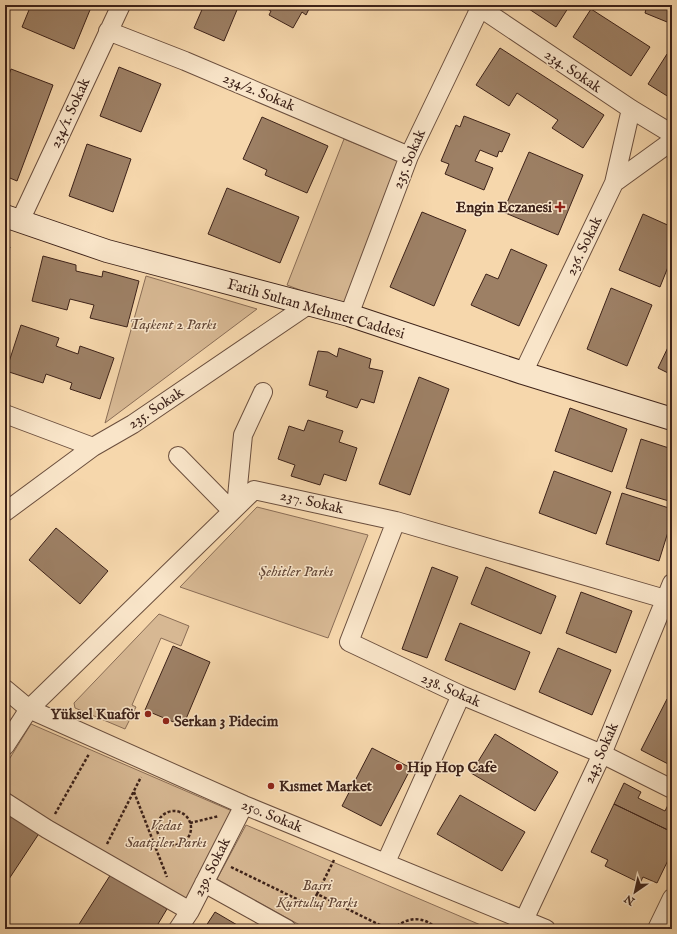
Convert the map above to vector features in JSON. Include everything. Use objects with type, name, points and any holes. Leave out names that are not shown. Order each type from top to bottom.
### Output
[{"type":"main road","name":"Fatih Sultan Mehmet Caddesi","points":[[12,218],[106,251],[349,315],[523,373],[672,419]]},
{"type":"street","name":"234/1. Sokak","points":[[12,218],[121,5]]},
{"type":"street","name":"234. Sokak","points":[[478,6],[631,109],[672,134]]},
{"type":"street","name":"235. Sokak","points":[[349,315],[409,156],[478,6]]},
{"type":"street","name":"234/2. Sokak","points":[[108,31],[185,61],[409,156]]},
{"type":"street","points":[[614,183],[631,109]]},
{"type":"street","name":"236. Sokak","points":[[523,373],[614,183],[672,141]]},
{"type":"street","name":"235. Sokak","points":[[5,512],[93,447],[133,424],[308,305]]},
{"type":"street","points":[[234,509],[243,435],[263,392]]},
{"type":"street","points":[[5,414],[93,447]]},
{"type":"street","points":[[178,456],[234,509]]},
{"type":"street","name":"237. Sokak","points":[[5,746],[29,709],[254,490],[396,521],[670,594]]},
{"type":"street","name":"238. Sokak","points":[[396,521],[349,642],[461,695],[602,754],[672,789]]},
{"type":"street","name":"243. Sokak","points":[[524,920],[602,754],[670,594]]},
{"type":"street","name":"250. Sokak","points":[[5,689],[29,709],[149,762],[243,808],[341,844],[546,929]]},
{"type":"street","points":[[386,862],[461,695]]},
{"type":"street","points":[[5,802],[46,829],[184,907]]},
{"type":"street","name":"239. Sokak","points":[[178,929],[184,907],[204,882],[243,808]]},
{"type":"street","points":[[204,882],[287,929]]},
{"type":"street","points":[[657,929],[672,898]]},
{"type":"path","points":[[46,829],[97,739]]},
{"type":"path","points":[[99,859],[149,762]]},
{"type":"path","points":[[134,792],[152,838],[184,907]]},
{"type":"path","points":[[190,823],[243,808]]},
{"type":"path","points":[[170,812],[181,813],[190,823],[190,834],[182,843],[176,845],[167,844],[159,836],[157,828],[158,822],[164,814],[170,812]]},
{"type":"path","points":[[152,838],[159,836]]},
{"type":"path","points":[[216,860],[311,906],[341,844]]},
{"type":"path","points":[[317,894],[388,929]]},
{"type":"path","points":[[394,929],[401,922],[411,919],[421,919],[431,923],[437,929]]},
{"type":"path","points":[[428,929],[431,923]]},
{"type":"green space","points":[[344,139],[401,162],[344,307],[287,285]]},
{"type":"green space","name":"Taşkent 2 Parkı","points":[[146,276],[257,309],[105,423]]},
{"type":"green space","name":"Şehitler Parkı","points":[[257,507],[368,535],[328,638],[180,587]]},
{"type":"green space","points":[[159,614],[189,626],[181,646],[161,638],[132,705],[136,707],[125,729],[75,708],[74,703]]},
{"type":"green space","name":"Vedat Saatçiler Parkı","points":[[31,724],[232,811],[186,899],[5,794],[5,766]]},
{"type":"green space","name":"Basri Kurtuluş Parkı","points":[[246,825],[490,929],[307,929],[217,879]]},
{"type":"building","points":[[31,5],[92,5],[74,49],[22,27]]},
{"type":"building","points":[[204,5],[239,5],[224,41],[194,28]]},
{"type":"building","points":[[260,5],[311,5],[306,15],[302,12],[293,28],[269,15],[271,11]]},
{"type":"building","points":[[523,5],[570,5],[556,27]]},
{"type":"building","points":[[647,5],[672,5],[672,24],[645,13]]},
{"type":"building","points":[[591,9],[650,47],[631,76],[573,37]]},
{"type":"building","points":[[500,48],[604,115],[583,148],[552,128],[558,120],[517,93],[509,106],[476,85]]},
{"type":"building","points":[[667,54],[672,58],[672,99],[648,84]]},
{"type":"building","points":[[119,67],[161,84],[141,132],[100,116]]},
{"type":"building","points":[[11,69],[53,85],[17,181],[5,176],[5,86]]},
{"type":"building","points":[[464,116],[510,134],[502,152],[499,151],[497,157],[480,150],[475,161],[493,168],[484,190],[445,174],[449,164],[441,161],[456,125],[460,127]]},
{"type":"building","points":[[262,117],[328,146],[307,193],[265,175],[267,170],[243,159]]},
{"type":"building","points":[[87,144],[131,159],[113,212],[69,196]]},
{"type":"building","points":[[529,152],[583,175],[558,235],[503,212]]},
{"type":"building","points":[[227,188],[299,217],[280,263],[208,234]]},
{"type":"building","points":[[422,212],[466,230],[434,306],[390,287]]},
{"type":"building","points":[[643,214],[672,227],[672,257],[660,287],[619,270]]},
{"type":"building","points":[[5,245],[10,247],[5,262]]},
{"type":"building","points":[[511,249],[547,265],[519,326],[471,305],[486,274],[498,279]]},
{"type":"building","points":[[43,256],[76,265],[76,271],[102,277],[103,271],[139,281],[127,327],[90,318],[94,305],[70,299],[67,310],[32,301]]},
{"type":"building","points":[[611,288],[652,305],[627,366],[587,349]]},
{"type":"building","points":[[21,325],[59,338],[56,346],[78,354],[80,346],[114,358],[100,399],[70,389],[72,383],[46,374],[43,383],[6,371]]},
{"type":"building","points":[[672,339],[672,375],[658,368]]},
{"type":"building","points":[[339,348],[371,359],[369,368],[383,371],[374,403],[361,399],[357,408],[326,397],[328,391],[309,385],[318,351],[328,352],[337,357]]},
{"type":"building","points":[[419,377],[449,389],[410,495],[379,484]]},
{"type":"building","points":[[570,408],[627,429],[612,472],[555,451]]},
{"type":"building","points":[[308,420],[343,431],[339,442],[357,448],[346,481],[324,474],[320,485],[291,476],[295,465],[278,459],[289,426],[304,431]]},
{"type":"building","points":[[641,439],[672,449],[672,502],[626,488]]},
{"type":"building","points":[[554,471],[611,492],[596,534],[539,513]]},
{"type":"building","points":[[622,493],[672,509],[672,519],[659,561],[606,544]]},
{"type":"building","points":[[56,528],[108,571],[80,604],[29,560]]},
{"type":"building","points":[[432,567],[458,577],[427,658],[402,649]]},
{"type":"building","points":[[486,567],[556,596],[541,634],[471,604]]},
{"type":"building","points":[[581,592],[632,611],[616,653],[566,633]]},
{"type":"building","points":[[460,623],[530,652],[515,690],[445,660]]},
{"type":"building","points":[[173,646],[210,662],[183,726],[145,710]]},
{"type":"building","points":[[558,648],[611,670],[592,715],[539,692]]},
{"type":"building","points":[[667,699],[672,701],[672,766],[641,750]]},
{"type":"building","points":[[495,734],[558,772],[535,811],[471,773]]},
{"type":"building","points":[[372,748],[411,768],[381,826],[342,806]]},
{"type":"building","points":[[624,783],[641,792],[638,798],[665,811],[669,803],[672,804],[672,832],[614,804]]},
{"type":"building","points":[[460,795],[525,832],[502,871],[437,834]]},
{"type":"building","points":[[614,804],[672,832],[672,852],[657,883],[643,877],[640,883],[605,866],[608,860],[591,852]]},
{"type":"building","points":[[5,809],[40,832],[5,885]]},
{"type":"building","points":[[111,874],[167,909],[155,929],[76,929]]},
{"type":"building","points":[[215,912],[244,929],[204,929]]},
{"type":"place","name":"Engin Eczanesi","points":[[560,207]]},
{"type":"place","name":"Yüksel Kuaför","points":[[148,714]]},
{"type":"place","name":"Serkan 3 Pidecim","points":[[166,721]]},
{"type":"place","name":"Hip Hop Cafe","points":[[399,767]]},
{"type":"place","name":"Kısmet Market","points":[[271,786]]}]
